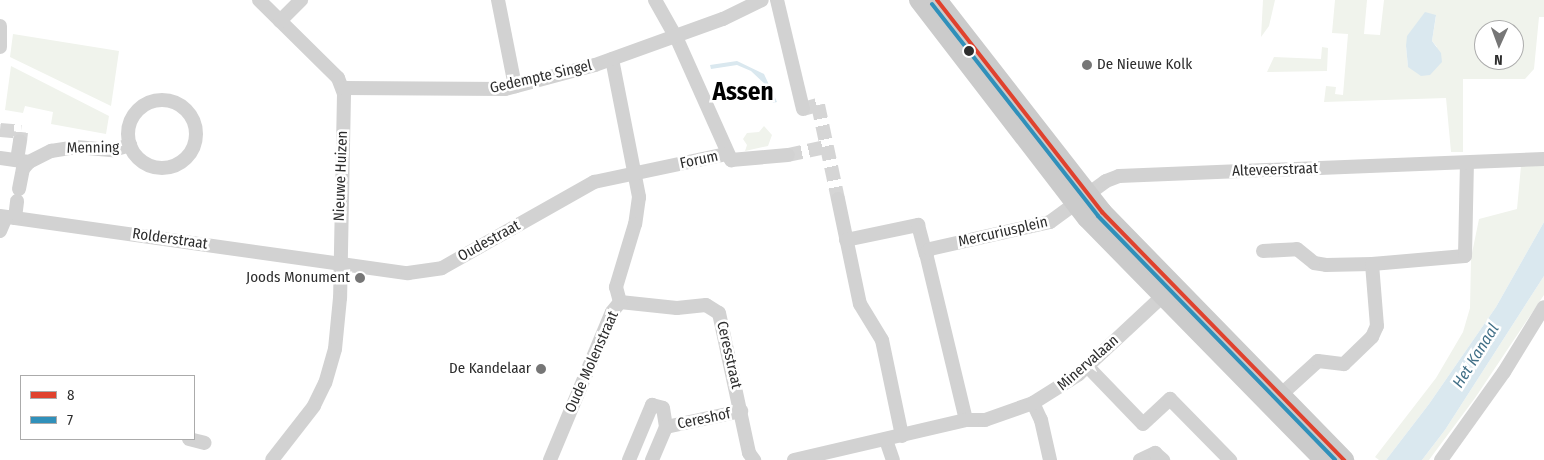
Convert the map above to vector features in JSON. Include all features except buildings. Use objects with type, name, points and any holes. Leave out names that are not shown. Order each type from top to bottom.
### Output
[{"type":"main road","points":[[919,0],[1082,199],[1168,291],[1276,400],[1344,460]]},
{"type":"main road","points":[[937,0],[1082,199]]},
{"type":"main road","points":[[1276,400],[1324,460]]},
{"type":"street","points":[[259,0],[338,78],[344,88]]},
{"type":"street","points":[[280,21],[301,0]]},
{"type":"street","points":[[498,0],[515,86]]},
{"type":"street","name":"Forum","points":[[632,174],[727,154],[674,35],[655,0]]},
{"type":"street","name":"Gedempte Singel","points":[[344,88],[491,91],[515,86],[612,59],[674,35],[723,19],[762,0]]},
{"type":"street","points":[[777,0],[803,109]]},
{"type":"street","points":[[0,26],[0,47]]},
{"type":"street","name":"Oude Molenstraat","points":[[554,459],[612,312],[620,302],[616,288],[635,224],[639,198],[632,174],[612,59]]},
{"type":"street","name":"Nieuwe Huizen","points":[[272,460],[314,406],[325,384],[337,334],[344,88]]},
{"type":"street","name":"Menning","points":[[160,99],[176,102],[190,112],[195,122],[197,133],[191,154],[173,167],[150,166],[141,162],[130,145],[131,120],[148,102],[160,99]]},
{"type":"street","points":[[3,240],[7,217],[18,195],[23,169],[20,140]]},
{"type":"street","name":"Menning","points":[[23,161],[63,147],[113,150],[130,145]]},
{"type":"street","points":[[727,154],[731,160],[737,162],[788,155]]},
{"type":"street","points":[[0,158],[23,161]]},
{"type":"street","points":[[1263,250],[1297,249],[1314,263],[1326,265],[1372,264],[1465,256],[1467,163],[1544,159]]},
{"type":"street","name":"Alteveerstraat","points":[[1082,199],[1106,181],[1130,175],[1467,163]]},
{"type":"street","name":"Oudestraat","points":[[339,263],[408,273],[442,268],[594,182],[632,174]]},
{"type":"street","name":"Mercuriusplein","points":[[926,254],[930,249],[1042,225],[1082,199]]},
{"type":"street","points":[[838,200],[860,304],[882,340],[902,436]]},
{"type":"street","name":"Rolderstraat","points":[[7,217],[339,263]]},
{"type":"street","points":[[846,240],[918,224],[966,420]]},
{"type":"street","points":[[1276,400],[1318,361],[1344,364],[1372,336],[1377,326],[1372,264]]},
{"type":"street","name":"Minervalaan","points":[[794,460],[966,420],[985,420],[1033,404],[1064,386],[1088,367],[1168,291]]},
{"type":"street","name":"Ceresstraat","points":[[620,302],[677,308],[706,305],[716,309],[723,322],[741,411]]},
{"type":"street","points":[[1441,460],[1504,372],[1544,307]]},
{"type":"street","points":[[1088,367],[1143,424],[1170,400],[1230,460]]},
{"type":"street","points":[[1033,404],[1041,420],[1050,460]]},
{"type":"street","name":"Cereshof","points":[[629,460],[652,405],[662,408],[666,427],[652,460]]},
{"type":"street","points":[[741,411],[749,453],[754,460]]},
{"type":"street","name":"Cereshof","points":[[666,427],[741,411]]},
{"type":"street","points":[[193,440],[205,443]]},
{"type":"street","points":[[886,440],[893,460]]},
{"type":"street","points":[[1140,460],[1155,453],[1162,460]]},
{"type":"shaded area","points":[[1263,0],[1275,0],[1269,26],[1261,37]]},
{"type":"shaded area","points":[[1335,0],[1367,0],[1364,34],[1380,35],[1384,0],[1544,0],[1544,17],[1539,17],[1534,69],[1525,79],[1463,79],[1463,152],[1451,152],[1446,98],[1324,102],[1326,86],[1336,87],[1335,94],[1343,95],[1348,34],[1332,33]],"holes":[[[1436,16],[1432,41],[1437,47],[1408,67],[1406,46]]]},
{"type":"shaded area","points":[[13,34],[119,51],[111,106],[10,57]]},
{"type":"shaded area","points":[[1322,47],[1328,48],[1327,71],[1267,72],[1274,57],[1321,59]]},
{"type":"shaded area","points":[[11,66],[109,116],[106,134],[51,124],[53,112],[25,106],[23,113],[5,110]]},
{"type":"shaded area","points":[[764,126],[772,135],[768,146],[745,151],[747,145],[743,139],[747,133],[759,132]]},
{"type":"shaded area","points":[[1544,165],[1544,222],[1496,307],[1429,404],[1386,460],[1379,460],[1375,457],[1436,378],[1463,332],[1470,308],[1471,258],[1479,219],[1517,209],[1521,166]]},
{"type":"shaded area","points":[[1544,276],[1544,295],[1475,398],[1429,460],[1422,460],[1445,430]]},
{"type":"water","points":[[1425,12],[1436,15],[1432,41],[1441,53],[1442,62],[1430,75],[1421,76],[1408,67],[1406,46],[1407,36]]},
{"type":"water","points":[[737,61],[764,74],[777,102],[773,103],[766,85],[751,71],[737,65],[711,69],[710,65]]},
{"type":"water","name":"Het Kanaal","points":[[1544,222],[1544,276],[1445,430],[1422,460],[1386,460],[1429,404],[1496,307]]},
{"type":"tunnel","points":[[803,109],[818,105],[838,199]]},
{"type":"tunnel","points":[[0,130],[21,132],[20,141]]},
{"type":"tunnel","points":[[788,155],[827,147]]},
{"type":"transit line","name":"8","points":[[937,0],[1102,212],[1344,460]]},
{"type":"transit line","name":"7","points":[[932,4],[1098,216],[1335,460]]},
{"type":"place","name":"De Nieuwe Kolk","points":[[1087,65]]},
{"type":"place","name":"Joods Monument","points":[[360,278]]},
{"type":"place","name":"De Kandelaar","points":[[541,369]]},
{"type":"district","name":"Assen","points":[[743,92]]}]
